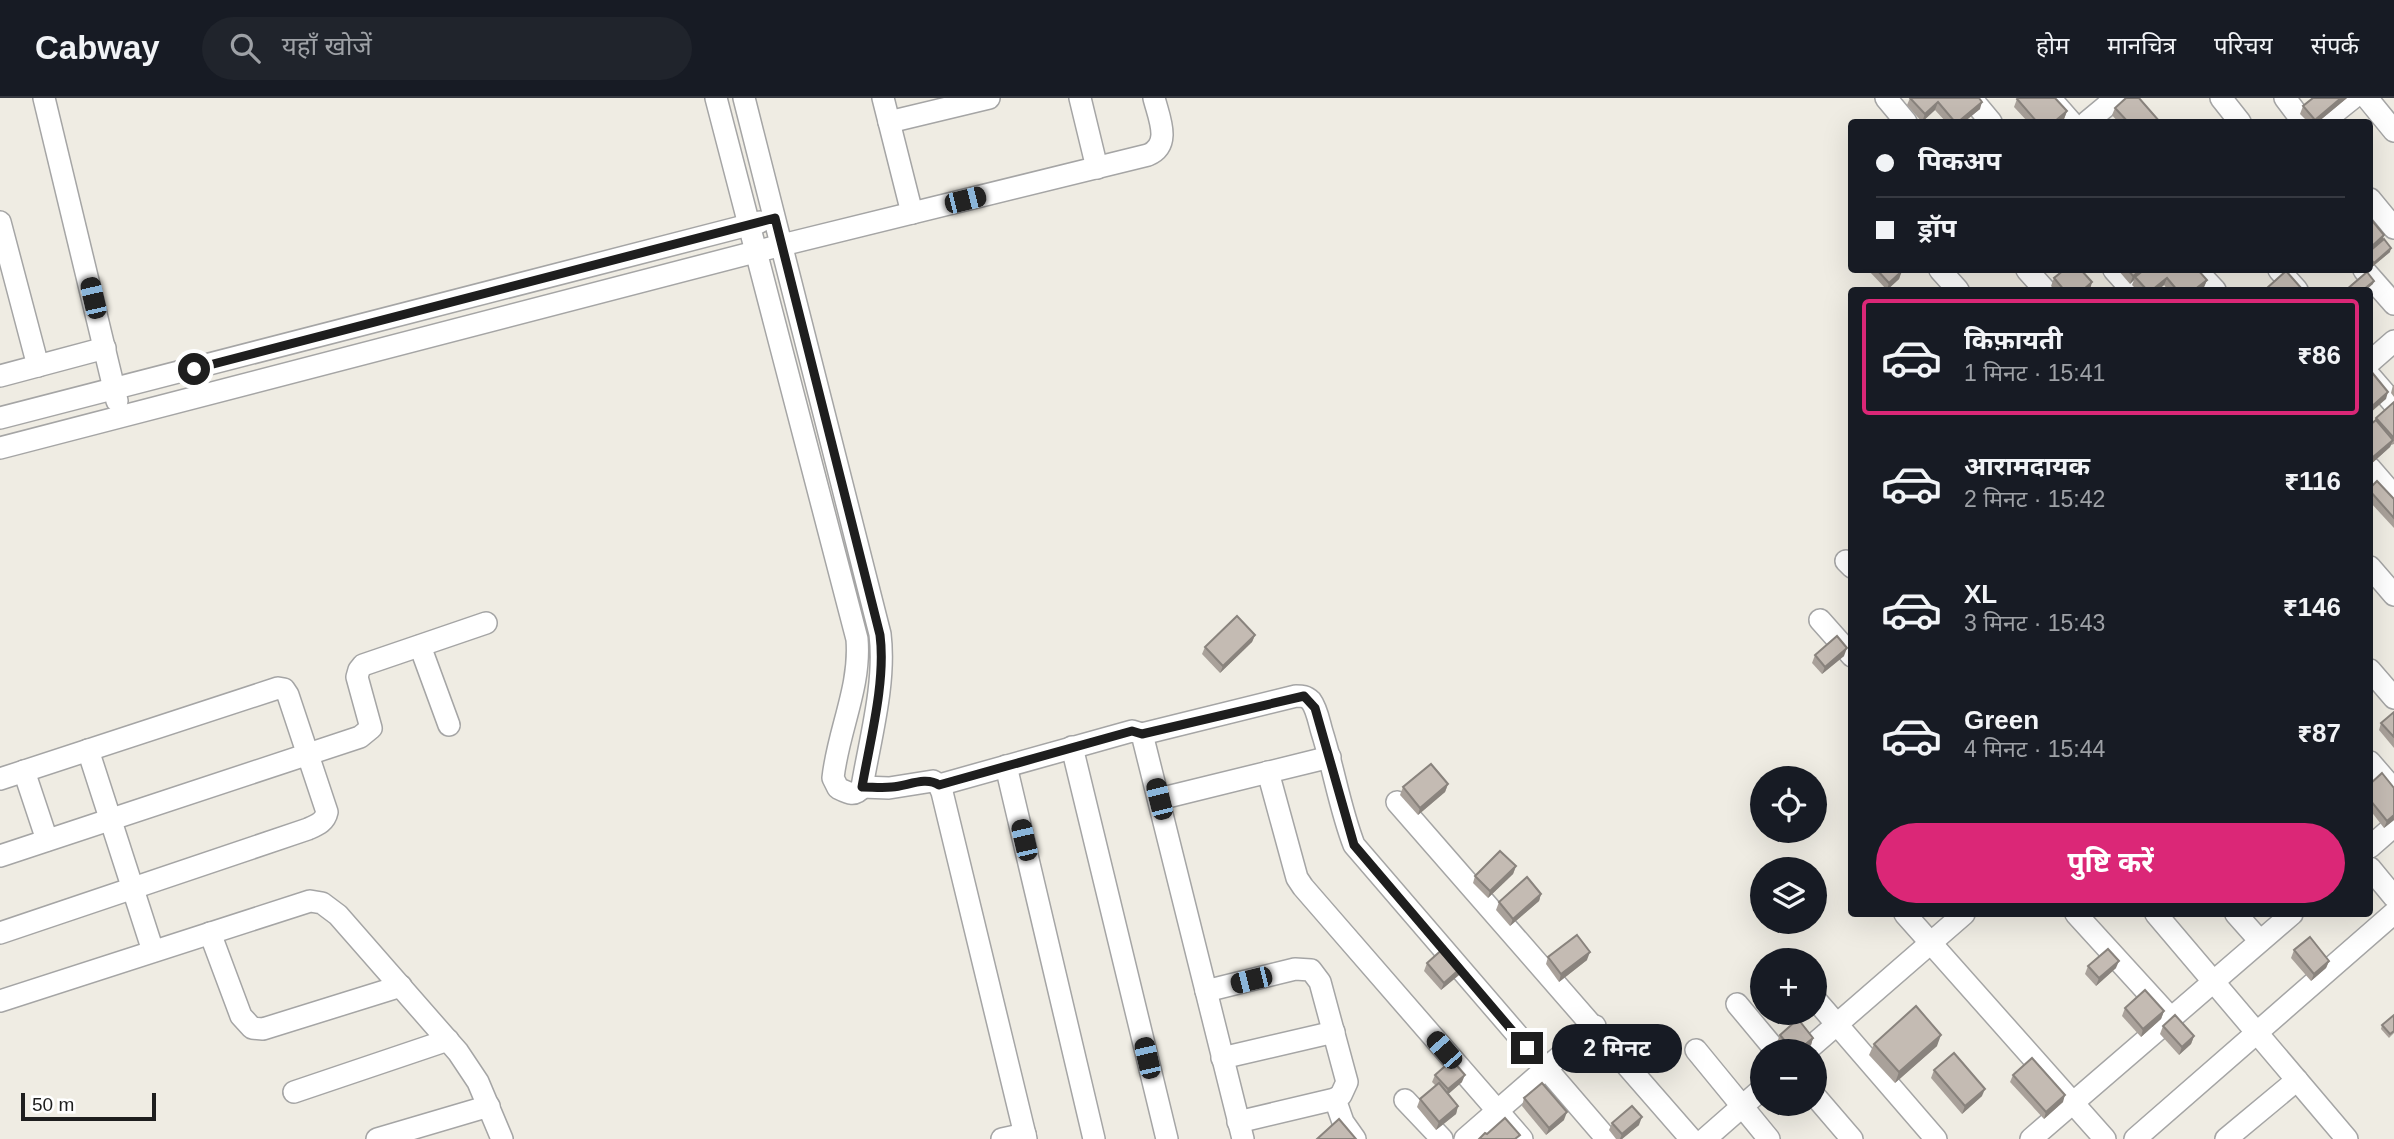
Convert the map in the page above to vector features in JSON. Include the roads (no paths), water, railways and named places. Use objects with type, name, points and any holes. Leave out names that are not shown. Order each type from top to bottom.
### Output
[{"type":"street","points":[[44,98],[121,417]]},
{"type":"street","points":[[716,98],[857,639],[852,694],[833,771],[834,784],[838,789],[852,794],[858,793],[862,787],[873,726],[882,657],[880,635],[744,98]]},
{"type":"street","points":[[883,98],[912,213]]},
{"type":"street","points":[[889,122],[989,98]]},
{"type":"street","points":[[1080,98],[1097,168]]},
{"type":"street","points":[[0,449],[782,245],[1156,152],[1162,143],[1163,134],[1154,98]]},
{"type":"street","points":[[1886,98],[1904,119]]},
{"type":"street","points":[[1971,98],[1988,119]]},
{"type":"street","points":[[2050,98],[2068,119]]},
{"type":"street","points":[[2091,119],[2116,98]]},
{"type":"street","points":[[2221,98],[2238,119]]},
{"type":"street","points":[[2284,98],[2301,119]]},
{"type":"street","points":[[2327,119],[2353,98]]},
{"type":"street","points":[[2367,98],[2394,131]]},
{"type":"street","points":[[2373,203],[2394,229]]},
{"type":"street","points":[[0,418],[775,218]]},
{"type":"street","points":[[0,222],[38,366]]},
{"type":"street","points":[[1943,273],[1955,287]]},
{"type":"street","points":[[2031,273],[2042,287]]},
{"type":"street","points":[[2117,273],[2129,287]]},
{"type":"street","points":[[2199,273],[2212,287]]},
{"type":"street","points":[[2282,273],[2294,287]]},
{"type":"street","points":[[2367,273],[2394,304]]},
{"type":"street","points":[[2373,359],[2394,341]]},
{"type":"street","points":[[0,376],[105,348]]},
{"type":"street","points":[[2373,380],[2394,404]]},
{"type":"street","points":[[2373,472],[2394,496]]},
{"type":"street","points":[[2373,570],[2394,595]]},
{"type":"street","points":[[1820,620],[1848,652]]},
{"type":"street","points":[[0,856],[359,737],[371,728],[358,677],[363,665],[371,660],[486,623]]},
{"type":"street","points":[[420,646],[449,725]]},
{"type":"street","points":[[2373,674],[2394,698]]},
{"type":"street","points":[[0,779],[278,688],[284,689],[288,695],[327,812],[326,818],[320,823],[0,933]]},
{"type":"street","points":[[939,785],[1132,731],[1142,734],[1304,696],[1315,708],[1354,845],[1607,1139]]},
{"type":"street","points":[[1142,734],[1240,1131],[1335,1099],[1345,1089],[1347,1082],[1320,982],[1311,970],[1295,969],[1206,990]]},
{"type":"street","points":[[1072,747],[1167,1139]]},
{"type":"street","points":[[88,750],[153,951]]},
{"type":"street","points":[[1159,799],[1330,757]]},
{"type":"street","points":[[1006,766],[1094,1139]]},
{"type":"street","points":[[2373,766],[2394,790]]},
{"type":"street","points":[[24,771],[47,840]]},
{"type":"street","points":[[1269,772],[1297,878],[1303,887],[1522,1139]]},
{"type":"street","points":[[862,787],[889,788],[933,781],[939,785],[942,792],[1026,1136],[1002,1139]]},
{"type":"street","points":[[1397,802],[1691,1139]]},
{"type":"street","points":[[2373,844],[2394,825]]},
{"type":"street","points":[[2373,872],[2394,897]]},
{"type":"street","points":[[0,1001],[310,901],[322,903],[338,915],[447,1040],[478,1082],[502,1139]]},
{"type":"street","points":[[2135,1139],[2394,913]]},
{"type":"street","points":[[1908,917],[2105,1139]]},
{"type":"street","points":[[1820,1039],[1960,917]]},
{"type":"street","points":[[2079,917],[2171,1018]]},
{"type":"street","points":[[2158,917],[2347,1139]]},
{"type":"street","points":[[2239,917],[2260,941]]},
{"type":"street","points":[[2031,1139],[2288,917]]},
{"type":"street","points":[[210,933],[241,1016],[252,1028],[263,1029],[401,986]]},
{"type":"street","points":[[1737,1004],[1766,1039]]},
{"type":"street","points":[[1827,1013],[1936,1139]]},
{"type":"street","points":[[1465,1139],[1595,1026]]},
{"type":"street","points":[[1223,1058],[1334,1032]]},
{"type":"street","points":[[294,1092],[447,1040]]},
{"type":"street","points":[[1696,1050],[1769,1139]]},
{"type":"street","points":[[2226,1139],[2297,1080]]},
{"type":"street","points":[[1335,1099],[1343,1122],[1355,1139]]},
{"type":"street","points":[[1405,1100],[1442,1139]]},
{"type":"street","points":[[1705,1139],[1750,1100]]},
{"type":"street","points":[[377,1139],[403,1136],[489,1106]]},
{"type":"street","points":[[1827,1110],[1852,1139]]}]
